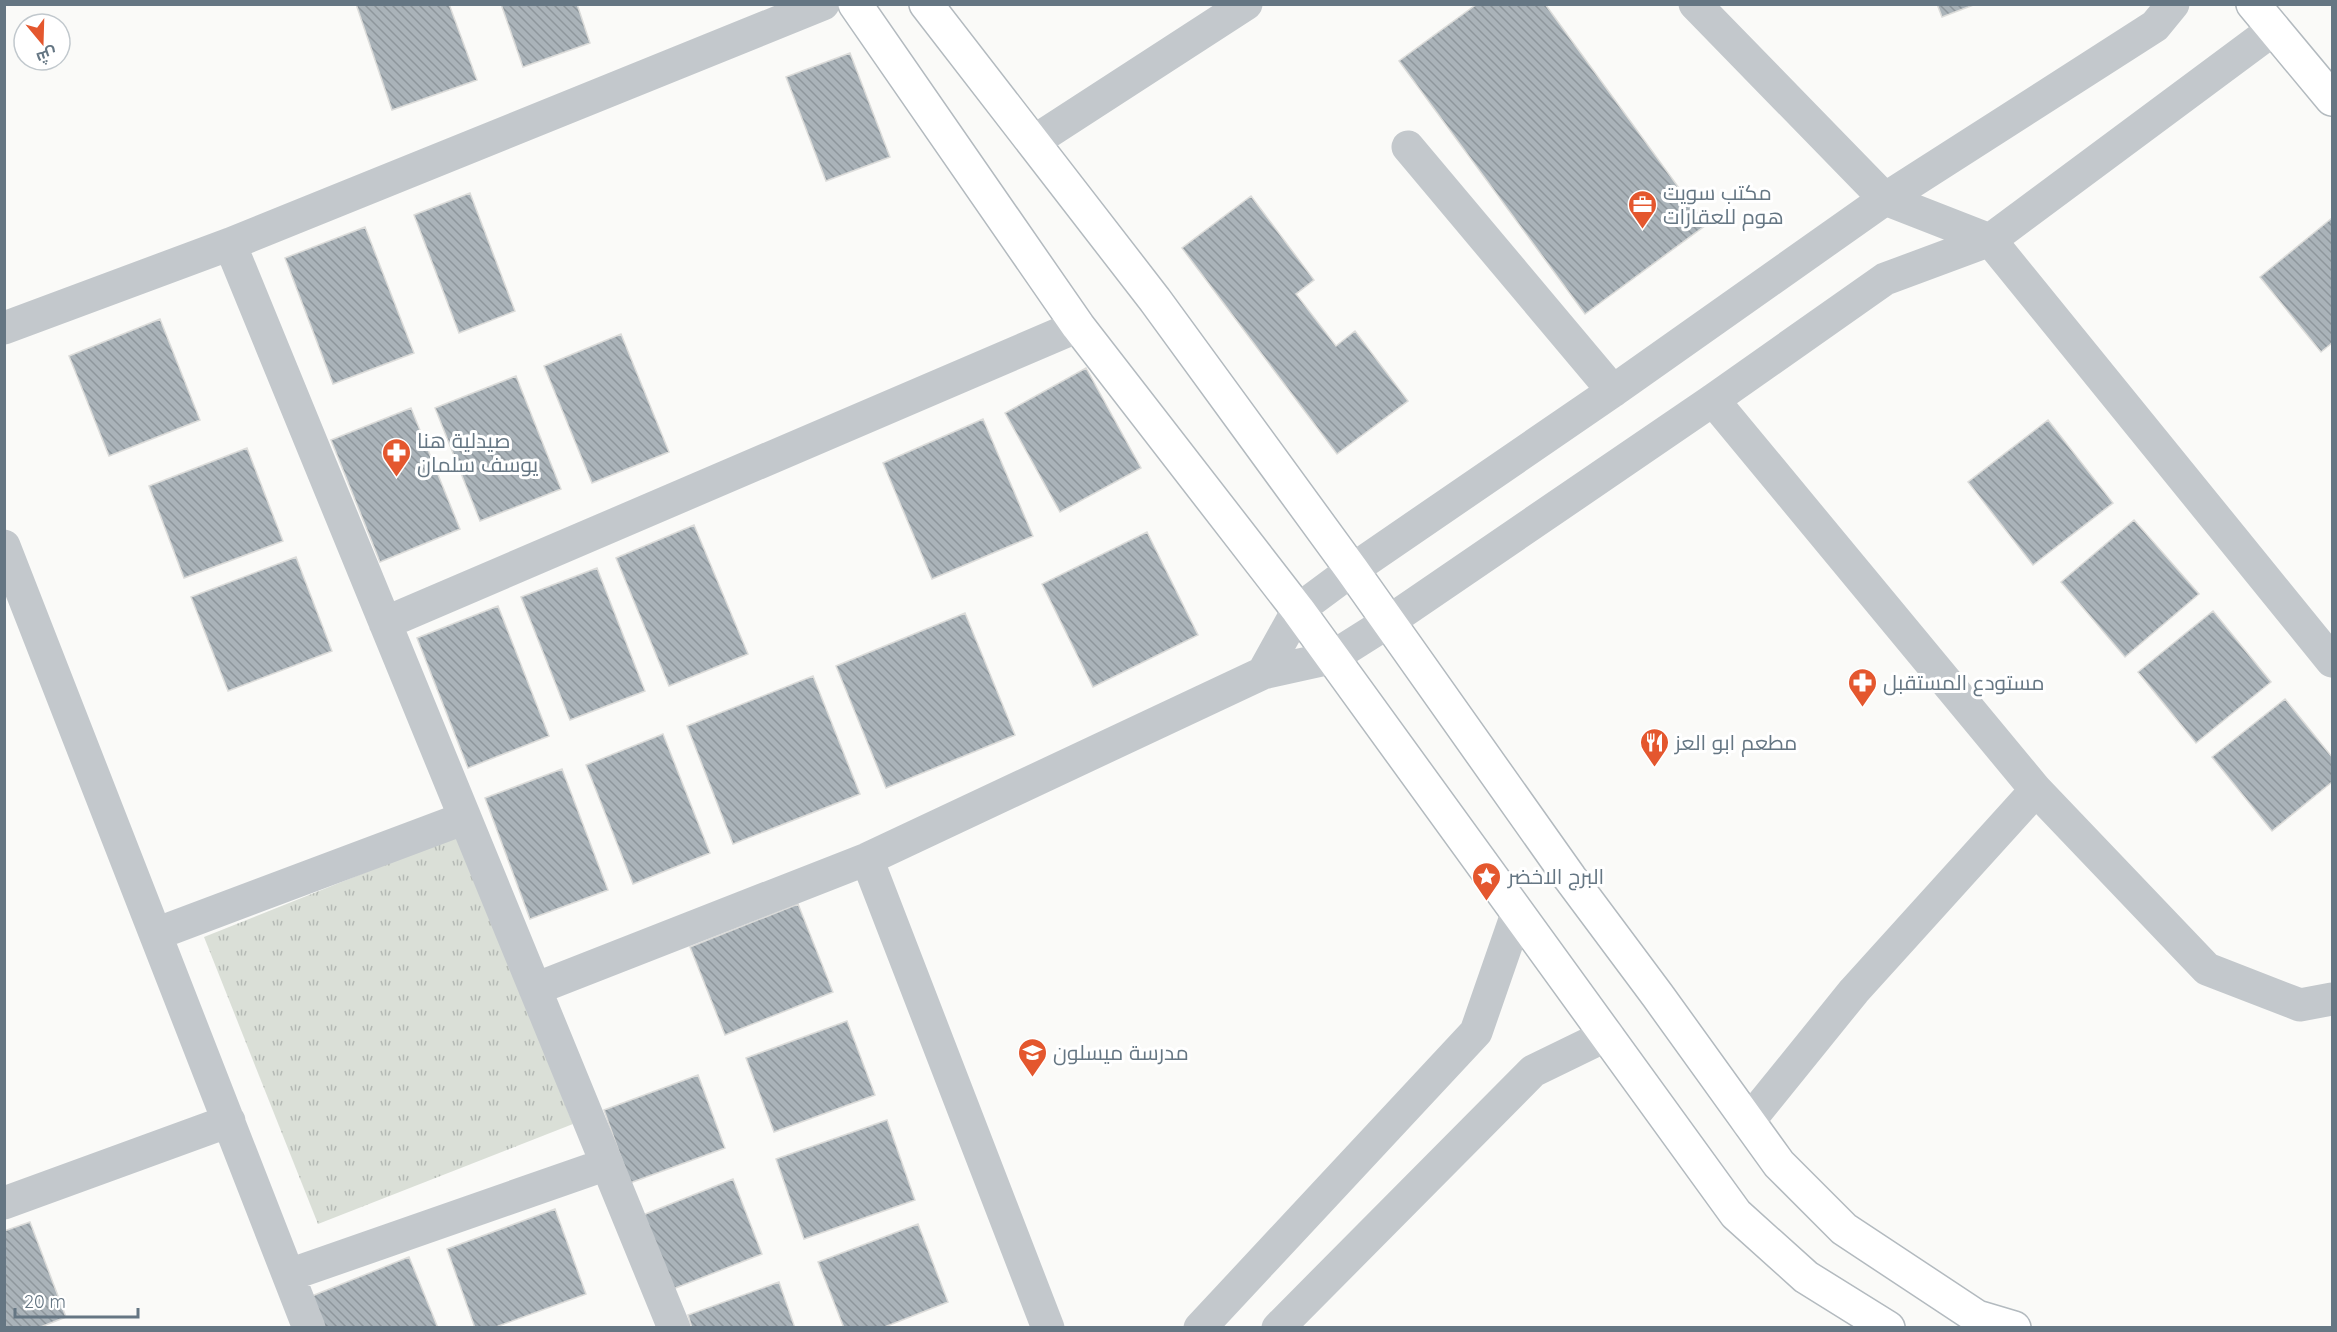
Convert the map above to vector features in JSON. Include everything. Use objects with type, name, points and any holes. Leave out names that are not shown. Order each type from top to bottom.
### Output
[{"type":"street","points":[[4,328],[230,244],[823,4]]},
{"type":"street","points":[[855,4],[1078,326],[1298,610],[1736,1214],[1806,1277],[1888,1328]]},
{"type":"street","points":[[926,4],[1162,310],[1352,570],[1570,878],[1779,1164],[1844,1229],[1977,1317],[2014,1328]]},
{"type":"street","points":[[1033,142],[1246,4]]},
{"type":"street","points":[[1695,4],[1885,199],[1989,240],[2332,661]]},
{"type":"street","points":[[1263,673],[1298,610],[1352,570],[1613,391],[1885,199],[2155,26],[2173,4]]},
{"type":"street","points":[[2253,4],[2332,99]]},
{"type":"street","points":[[535,989],[867,859],[1263,673],[1331,658],[1388,622],[1713,400],[1885,279],[1989,240],[2274,29]]},
{"type":"street","points":[[1408,147],[1613,391]]},
{"type":"street","points":[[230,244],[674,1328]]},
{"type":"street","points":[[386,623],[1078,326]]},
{"type":"street","points":[[1713,400],[2036,790],[2207,969],[2300,1005],[2332,999]]},
{"type":"street","points":[[4,546],[309,1328]]},
{"type":"street","points":[[1748,1122],[1854,991],[2036,790]]},
{"type":"street","points":[[156,934],[465,818]]},
{"type":"street","points":[[867,859],[1048,1328]]},
{"type":"street","points":[[1200,1328],[1476,1032],[1517,914]]},
{"type":"street","points":[[1278,1328],[1533,1071],[1607,1035]]},
{"type":"street","points":[[4,1203],[229,1122]]},
{"type":"street","points":[[289,1275],[607,1164]]},
{"type":"green space","points":[[459,835],[573,1124],[318,1224],[204,937]]},
{"type":"building","points":[[356,4],[449,4],[477,80],[392,110]]},
{"type":"building","points":[[501,4],[577,4],[590,43],[523,67]]},
{"type":"building","points":[[1477,4],[1545,4],[1706,225],[1585,314],[1399,61]]},
{"type":"building","points":[[1937,4],[1976,4],[1942,17]]},
{"type":"building","points":[[850,53],[890,157],[826,181],[786,77]]},
{"type":"building","points":[[470,193],[515,311],[459,333],[414,215]]},
{"type":"building","points":[[1251,196],[1314,280],[1296,294],[1336,346],[1355,331],[1408,401],[1337,454],[1182,248]]},
{"type":"building","points":[[2332,218],[2332,343],[2321,352],[2260,277]]},
{"type":"building","points":[[365,227],[414,353],[333,384],[285,258]]},
{"type":"building","points":[[160,319],[200,420],[109,456],[69,356]]},
{"type":"building","points":[[621,334],[669,452],[592,483],[544,366]]},
{"type":"building","points":[[1086,368],[1141,468],[1060,512],[1005,413]]},
{"type":"building","points":[[516,376],[561,489],[480,521],[435,408]]},
{"type":"building","points":[[411,408],[460,529],[380,562],[331,440]]},
{"type":"building","points":[[983,419],[1033,536],[932,579],[883,463]]},
{"type":"building","points":[[2048,420],[2113,503],[2033,565],[1968,482]]},
{"type":"building","points":[[247,448],[283,541],[184,578],[149,486]]},
{"type":"building","points":[[2134,520],[2199,594],[2125,657],[2061,582]]},
{"type":"building","points":[[694,525],[748,654],[669,686],[616,558]]},
{"type":"building","points":[[1147,532],[1198,635],[1093,687],[1042,584]]},
{"type":"building","points":[[296,557],[332,651],[228,691],[191,597]]},
{"type":"building","points":[[597,568],[645,691],[570,720],[521,597]]},
{"type":"building","points":[[498,606],[549,736],[468,768],[417,638]]},
{"type":"building","points":[[2213,611],[2271,682],[2196,743],[2138,672]]},
{"type":"building","points":[[965,613],[1015,735],[886,788],[836,666]]},
{"type":"building","points":[[813,676],[860,794],[733,844],[687,726]]},
{"type":"building","points":[[2285,699],[2332,757],[2332,782],[2272,831],[2212,757]]},
{"type":"building","points":[[663,734],[710,853],[633,884],[586,765]]},
{"type":"building","points":[[562,769],[608,890],[530,919],[485,798]]},
{"type":"building","points":[[798,904],[833,992],[725,1035],[690,947]]},
{"type":"building","points":[[847,1021],[875,1095],[774,1132],[746,1058]]},
{"type":"building","points":[[698,1075],[725,1148],[630,1183],[604,1110]]},
{"type":"building","points":[[887,1120],[915,1200],[804,1239],[776,1159]]},
{"type":"building","points":[[733,1179],[762,1254],[673,1289],[643,1215]]},
{"type":"building","points":[[555,1209],[586,1294],[493,1328],[475,1328],[447,1249]]},
{"type":"building","points":[[30,1222],[66,1317],[38,1328],[4,1328],[4,1231]]},
{"type":"building","points":[[918,1224],[948,1302],[882,1328],[844,1328],[818,1262]]},
{"type":"building","points":[[409,1257],[438,1328],[324,1328],[312,1296]]},
{"type":"building","points":[[779,1282],[795,1328],[692,1328],[688,1315]]},
{"type":"place","name":"مكتب سويت هوم للعقارات","points":[[1642,230]]},
{"type":"place","name":"صيدلية هنا يوسف سلمان","points":[[396,478]]},
{"type":"place","name":"مستودع المستقبل","points":[[1862,708]]},
{"type":"place","name":"مطعم ابو العز","points":[[1654,768]]},
{"type":"place","name":"البرج الاخضر","points":[[1487,902]]},
{"type":"place","name":"مدرسة ميسلون","points":[[1032,1078]]}]
